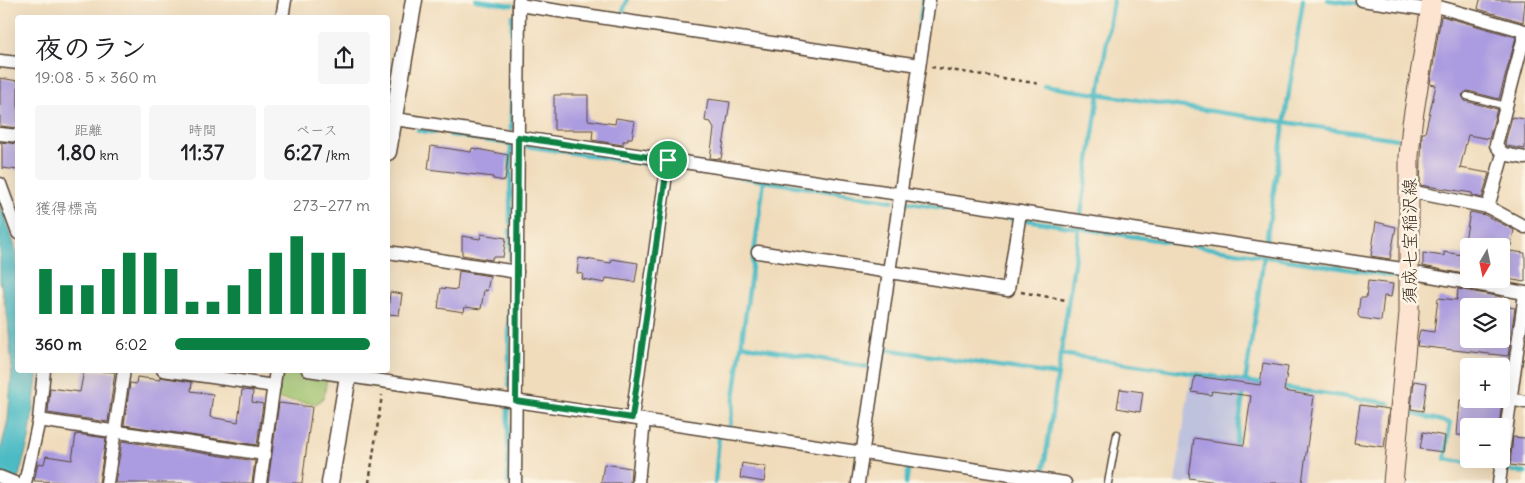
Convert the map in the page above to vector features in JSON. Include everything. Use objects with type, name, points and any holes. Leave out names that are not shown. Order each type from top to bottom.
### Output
[{"type":"main road","name":"須成七宝稲沢線","points":[[1394,483],[1409,313],[1409,191],[1412,124],[1432,5]]},
{"type":"street","points":[[282,15],[285,0]]},
{"type":"street","points":[[414,0],[390,118],[1409,271],[1525,293],[1510,399],[1525,402]]},
{"type":"street","points":[[858,483],[929,0]]},
{"type":"street","points":[[1362,0],[1432,5],[1525,32],[1496,145],[1503,154],[1525,158]]},
{"type":"street","points":[[515,483],[518,3],[919,65]]},
{"type":"street","points":[[0,61],[15,63]]},
{"type":"street","points":[[0,134],[15,136]]},
{"type":"street","points":[[1488,207],[1503,154]]},
{"type":"street","points":[[638,483],[638,419],[668,160]]},
{"type":"street","points":[[0,184],[12,205],[15,219]]},
{"type":"street","points":[[1409,191],[1488,207],[1525,226]]},
{"type":"street","points":[[758,252],[1008,290],[1020,212]]},
{"type":"street","points":[[390,252],[517,272]]},
{"type":"street","points":[[25,483],[39,420],[44,373]]},
{"type":"street","points":[[107,483],[124,373]]},
{"type":"street","points":[[184,373],[274,386]]},
{"type":"street","points":[[260,483],[276,373]]},
{"type":"street","points":[[330,483],[348,373],[384,381],[1065,483]]},
{"type":"street","points":[[1499,483],[1509,408]]},
{"type":"street","points":[[39,420],[264,454]]},
{"type":"street","points":[[0,477],[15,483]]},
{"type":"lane","points":[[1467,96],[1506,106]]},
{"type":"lane","points":[[1108,483],[1116,434]]},
{"type":"path","points":[[919,65],[1041,84]]},
{"type":"path","points":[[1008,290],[1066,300]]},
{"type":"path","points":[[368,483],[384,381]]},
{"type":"shaded area","points":[[1191,375],[1243,383],[1227,483],[1175,483]]},
{"type":"green space","points":[[292,373],[327,378],[324,397],[316,404],[277,399],[281,375]]},
{"type":"water","points":[[0,202],[15,247],[15,373],[38,373],[29,440],[17,483],[0,483],[0,452],[8,420],[12,369],[8,319],[0,280]]},
{"type":"building","points":[[1480,0],[1525,0],[1523,22],[1478,9]]},
{"type":"building","points":[[1441,16],[1516,37],[1499,99],[1468,91],[1462,95],[1465,101],[1497,109],[1489,139],[1468,135],[1460,168],[1489,173],[1482,198],[1472,195],[1472,193],[1420,185],[1422,133],[1425,133],[1436,85],[1430,84]]},
{"type":"building","points":[[0,78],[15,80],[15,128],[0,126]]},
{"type":"building","points":[[554,95],[588,95],[588,120],[615,124],[616,118],[635,121],[632,138],[628,138],[628,141],[623,141],[623,145],[592,140],[593,130],[554,130]]},
{"type":"building","points":[[708,99],[730,102],[721,159],[710,158],[714,129],[711,122],[705,121]]},
{"type":"building","points":[[1512,117],[1525,119],[1525,149],[1507,146],[1505,143]]},
{"type":"building","points":[[0,142],[15,144],[15,170],[2,168],[2,144]]},
{"type":"building","points":[[431,146],[471,152],[472,148],[508,155],[505,181],[493,179],[493,177],[428,169]]},
{"type":"building","points":[[1470,212],[1485,215],[1514,230],[1511,246],[1510,238],[1465,238]]},
{"type":"building","points":[[1376,222],[1396,227],[1390,259],[1371,256]]},
{"type":"building","points":[[481,234],[506,238],[503,257],[492,257],[492,260],[462,255],[462,236],[480,239]]},
{"type":"building","points":[[1510,251],[1525,253],[1525,282],[1510,280]]},
{"type":"building","points":[[1444,252],[1460,255],[1460,273],[1423,266],[1423,253],[1444,256]]},
{"type":"building","points":[[579,258],[611,263],[612,259],[638,263],[635,282],[606,278],[605,283],[582,279],[583,274],[577,273]]},
{"type":"building","points":[[459,271],[490,276],[487,291],[484,290],[481,309],[465,307],[464,312],[438,308],[441,288],[457,290]]},
{"type":"building","points":[[1368,281],[1393,284],[1391,297],[1384,296],[1381,321],[1360,318],[1358,315],[1360,298],[1366,298]]},
{"type":"building","points":[[1458,289],[1502,297],[1460,298],[1460,348],[1509,348],[1508,356],[1417,346],[1420,330],[1434,332],[1438,298],[1457,300]]},
{"type":"building","points":[[390,292],[402,294],[399,315],[390,314]]},
{"type":"building","points":[[1510,307],[1515,308],[1510,342]]},
{"type":"building","points":[[1263,363],[1288,367],[1284,391],[1314,396],[1302,483],[1225,483],[1189,478],[1194,438],[1244,445],[1251,396],[1212,391],[1211,395],[1192,392],[1195,376],[1260,385]]},
{"type":"building","points":[[83,373],[115,373],[108,422],[48,413],[50,388],[80,392]]},
{"type":"building","points":[[137,377],[160,380],[160,377],[192,382],[191,391],[213,394],[210,417],[238,422],[242,390],[253,391],[252,402],[263,404],[257,445],[124,425],[130,383],[136,384]]},
{"type":"building","points":[[1414,381],[1427,383],[1423,411],[1411,409]]},
{"type":"building","points":[[1120,389],[1143,392],[1140,412],[1117,408]]},
{"type":"building","points":[[1460,400],[1460,408],[1501,408],[1500,418],[1460,418],[1460,435],[1457,435]]},
{"type":"building","points":[[279,403],[312,407],[302,483],[268,483]]},
{"type":"building","points":[[1360,405],[1389,409],[1384,447],[1354,443]]},
{"type":"building","points":[[1423,432],[1445,436],[1443,452],[1420,449]]},
{"type":"building","points":[[76,434],[106,438],[99,483],[34,481],[38,463],[44,464],[46,456],[72,460]]},
{"type":"building","points":[[1513,437],[1525,438],[1525,467],[1510,465]]},
{"type":"building","points":[[122,441],[255,461],[252,483],[115,483]]},
{"type":"building","points":[[742,463],[766,467],[764,482],[740,478]]},
{"type":"building","points":[[604,464],[631,468],[630,483],[601,483]]},
{"type":"waterway","points":[[476,0],[512,5]]},
{"type":"waterway","points":[[621,17],[627,0]]},
{"type":"waterway","points":[[919,28],[923,0]]},
{"type":"waterway","points":[[1081,214],[1113,0]]},
{"type":"waterway","points":[[1266,243],[1303,0]]},
{"type":"waterway","points":[[1328,0],[1364,5]]},
{"type":"waterway","points":[[511,129],[512,16]]},
{"type":"waterway","points":[[1044,86],[1397,139]]},
{"type":"waterway","points":[[418,130],[435,133]]},
{"type":"waterway","points":[[450,135],[512,144]]},
{"type":"waterway","points":[[510,223],[511,143]]},
{"type":"waterway","points":[[526,146],[661,166]]},
{"type":"waterway","points":[[673,167],[893,201]]},
{"type":"waterway","points":[[730,427],[764,181]]},
{"type":"waterway","points":[[905,202],[1014,219]]},
{"type":"waterway","points":[[1025,220],[1393,276]]},
{"type":"waterway","points":[[1043,475],[1079,229]]},
{"type":"waterway","points":[[510,230],[510,264]]},
{"type":"waterway","points":[[1245,383],[1264,256]]},
{"type":"waterway","points":[[509,309],[509,386]]},
{"type":"waterway","points":[[741,345],[868,367]]},
{"type":"waterway","points":[[881,369],[885,349],[1058,375]]},
{"type":"waterway","points":[[1061,354],[1264,384]]},
{"type":"waterway","points":[[1279,387],[1389,403]]},
{"type":"waterway","points":[[1235,449],[1244,390]]},
{"type":"waterway","points":[[508,406],[508,483]]},
{"type":"waterway","points":[[1410,413],[1450,423],[1445,459],[1460,462]]},
{"type":"waterway","points":[[715,483],[719,437]]},
{"type":"waterway","points":[[906,483],[909,466],[913,466]]},
{"type":"waterway","points":[[1505,470],[1525,473]]},
{"type":"route","points":[[518,137],[668,160],[632,418],[516,401],[518,137]]}]
